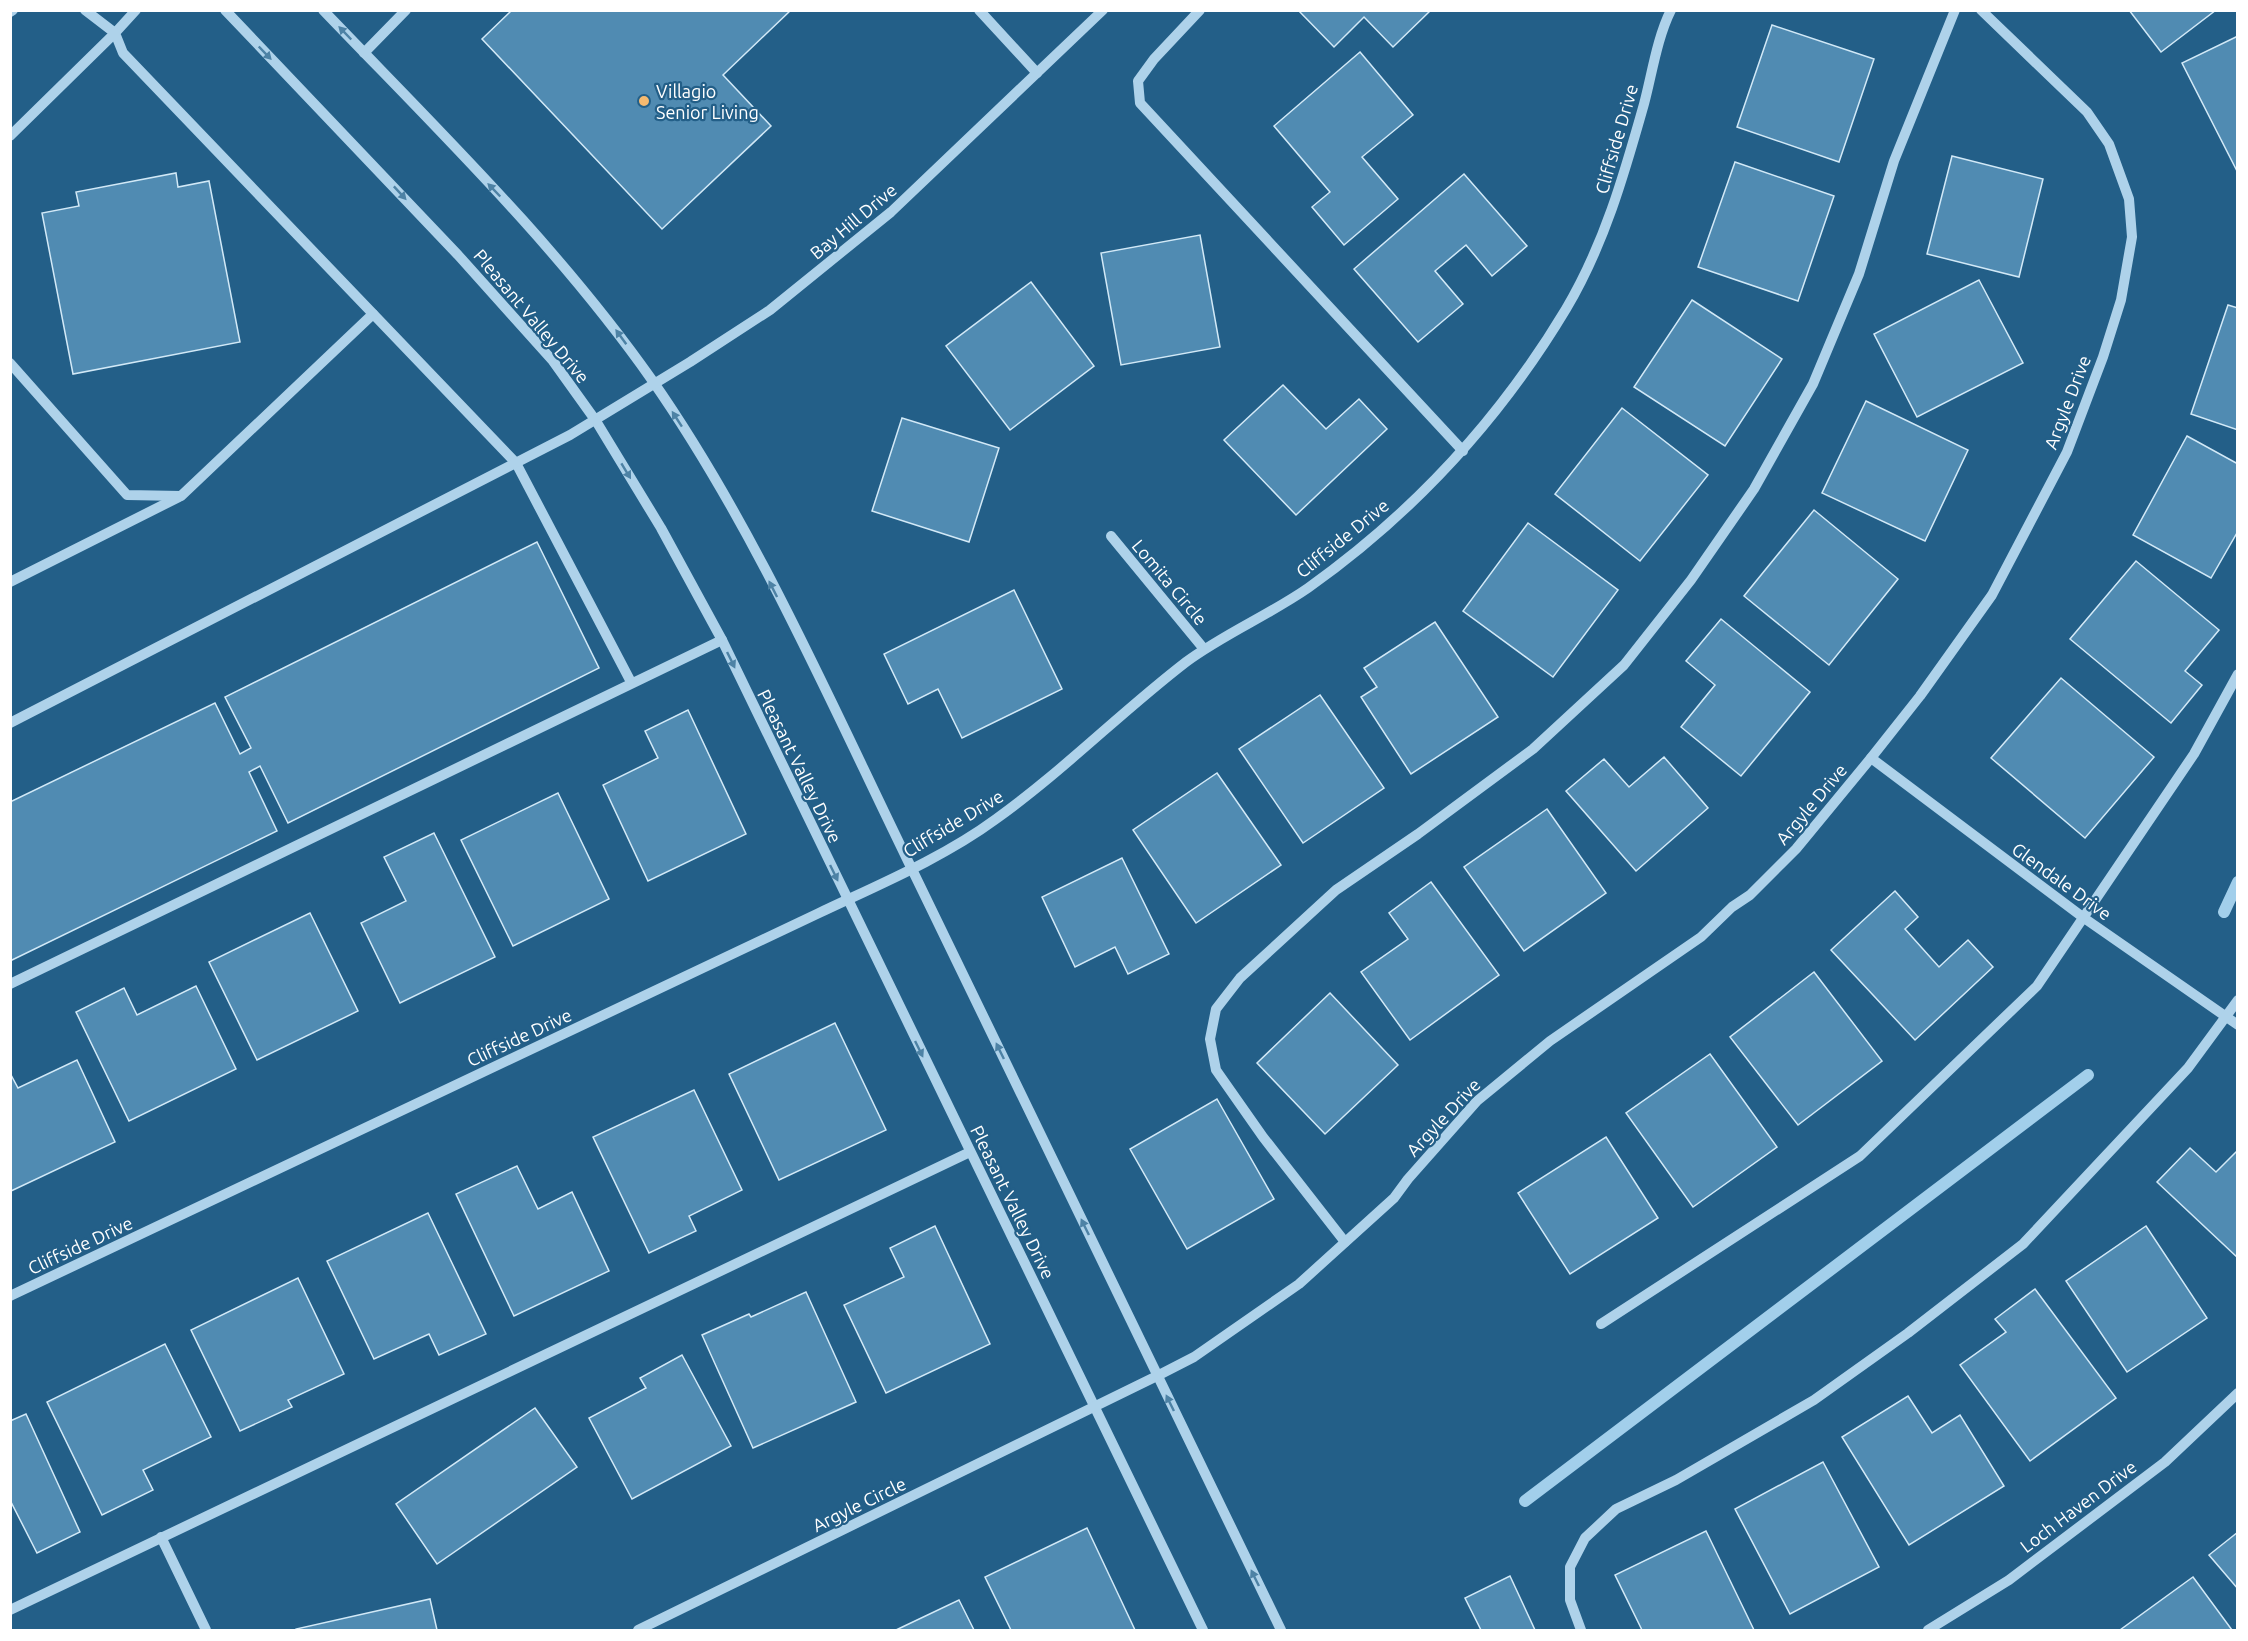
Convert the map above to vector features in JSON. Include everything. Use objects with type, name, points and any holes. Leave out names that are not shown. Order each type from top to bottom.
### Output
[{"type":"street","points":[[85,10],[115,33],[123,53],[516,463],[631,682]]},
{"type":"street","points":[[10,136],[136,10]]},
{"type":"street","name":"Pleasant Valley Drive","points":[[225,10],[504,304],[553,361],[596,421],[661,528],[722,640],[1203,1630]]},
{"type":"street","points":[[323,10],[547,246],[604,314],[655,385],[726,495],[911,868],[1281,1630]]},
{"type":"street","points":[[364,53],[406,10]]},
{"type":"street","points":[[979,10],[1037,74]]},
{"type":"street","name":"Bay Hill Drive","points":[[10,723],[596,421],[770,310],[891,212],[1103,10]]},
{"type":"street","points":[[1200,10],[1154,59],[1138,81],[1140,103],[1463,451]]},
{"type":"street","name":"Cliffside Drive","points":[[10,1296],[911,868],[994,821],[1147,692],[1204,649],[1258,619],[1315,582],[1376,535],[1463,451],[1522,377],[1567,307],[1598,248],[1622,185],[1671,10]]},
{"type":"street","points":[[1345,1242],[1263,1137],[1216,1070],[1210,1039],[1216,1009],[1240,978],[1336,890],[1418,834],[1533,749],[1624,665],[1691,580],[1754,489],[1812,384],[1860,274],[1893,161],[1955,10]]},
{"type":"street","name":"Argyle Drive","points":[[1094,1407],[1194,1356],[1299,1284],[1394,1198],[1477,1101],[1550,1041],[1701,937],[1732,907],[1750,895],[1796,849],[1871,758],[1920,696],[1992,595],[2067,452],[2103,357],[2121,300],[2132,237],[2129,199],[2109,144],[2087,112],[1988,13]]},
{"type":"street","points":[[10,582],[181,496],[373,314]]},
{"type":"street","points":[[10,363],[127,495],[181,496]]},
{"type":"street","name":"Lomita Circle","points":[[1111,536],[1204,649]]},
{"type":"street","points":[[10,984],[722,640]]},
{"type":"street","points":[[1601,1324],[1860,1156],[2037,986],[2194,754],[2238,674]]},
{"type":"street","name":"Glendale Drive","points":[[1871,758],[2084,918],[2238,1025]]},
{"type":"street","points":[[1581,1630],[1570,1600],[1570,1567],[1585,1538],[1616,1509],[1676,1480],[1814,1400],[1908,1333],[2023,1244],[2188,1068],[2238,1000]]},
{"type":"street","points":[[10,1610],[970,1152]]},
{"type":"street","name":"Loch Haven Drive","points":[[1928,1630],[2009,1580],[2165,1462],[2238,1393]]},
{"type":"street","name":"Argyle Circle","points":[[638,1630],[1094,1407]]},
{"type":"street","points":[[161,1537],[206,1630]]},
{"type":"building","name":"Villagio Senior Living","points":[[512,10],[791,10],[723,75],[771,126],[662,229],[482,39]]},
{"type":"building","points":[[1298,10],[1431,10],[1393,47],[1364,17],[1334,47]]},
{"type":"building","points":[[2129,10],[2216,10],[2161,52]]},
{"type":"building","points":[[1772,25],[1874,59],[1839,162],[1737,127]]},
{"type":"building","points":[[2238,36],[2238,170],[2237,171],[2182,63]]},
{"type":"building","points":[[1360,52],[1413,115],[1362,157],[1398,199],[1344,245],[1312,207],[1330,192],[1274,126]]},
{"type":"building","points":[[1952,156],[2043,179],[2019,277],[1927,254]]},
{"type":"building","points":[[1735,162],[1834,196],[1798,301],[1698,267]]},
{"type":"building","points":[[176,173],[178,187],[209,181],[240,342],[73,374],[42,213],[79,206],[76,192]]},
{"type":"building","points":[[1464,174],[1527,246],[1492,276],[1466,245],[1435,271],[1463,304],[1418,342],[1354,269]]},
{"type":"building","points":[[1200,235],[1220,347],[1121,365],[1101,253]]},
{"type":"building","points":[[1979,280],[2023,363],[1917,417],[1874,334]]},
{"type":"building","points":[[1031,282],[1094,366],[1010,430],[946,346]]},
{"type":"building","points":[[1692,300],[1782,359],[1725,446],[1634,387]]},
{"type":"building","points":[[2228,305],[2238,308],[2238,430],[2191,414]]},
{"type":"building","points":[[1283,385],[1326,429],[1359,399],[1387,429],[1296,515],[1224,440]]},
{"type":"building","points":[[1866,401],[1968,450],[1925,541],[1822,493]]},
{"type":"building","points":[[1622,408],[1708,475],[1640,561],[1555,494]]},
{"type":"building","points":[[902,418],[999,448],[969,542],[872,511]]},
{"type":"building","points":[[2187,436],[2238,464],[2238,531],[2211,578],[2133,535]]},
{"type":"building","points":[[1814,510],[1898,579],[1829,665],[1744,596]]},
{"type":"building","points":[[1528,523],[1618,590],[1553,677],[1463,611]]},
{"type":"building","points":[[537,542],[599,668],[288,823],[260,766],[249,772],[277,831],[10,961],[10,802],[215,703],[240,754],[251,748],[225,697]]},
{"type":"building","points":[[2136,561],[2219,630],[2185,671],[2202,685],[2171,723],[2070,639]]},
{"type":"building","points":[[1014,590],[1062,689],[962,738],[938,689],[908,704],[884,654]]},
{"type":"building","points":[[1721,619],[1810,692],[1741,776],[1681,727],[1715,685],[1686,661]]},
{"type":"building","points":[[1435,622],[1498,717],[1411,774],[1361,697],[1377,687],[1364,668]]},
{"type":"building","points":[[2061,678],[2154,757],[2085,838],[1991,758]]},
{"type":"building","points":[[1320,695],[1384,788],[1303,843],[1239,749]]},
{"type":"building","points":[[688,710],[746,834],[648,881],[603,785],[658,758],[645,731]]},
{"type":"building","points":[[1664,757],[1708,808],[1636,871],[1566,791],[1604,759],[1629,787]]},
{"type":"building","points":[[1217,773],[1281,865],[1196,923],[1133,830]]},
{"type":"building","points":[[558,793],[609,899],[513,946],[461,840]]},
{"type":"building","points":[[1547,809],[1606,893],[1524,951],[1464,867]]},
{"type":"building","points":[[434,833],[495,957],[400,1003],[361,923],[406,901],[384,857]]},
{"type":"building","points":[[1122,858],[1169,954],[1128,974],[1115,947],[1075,967],[1042,897]]},
{"type":"building","points":[[1431,882],[1499,975],[1410,1040],[1361,972],[1408,939],[1389,913]]},
{"type":"building","points":[[1895,891],[1918,917],[1905,929],[1939,967],[1968,940],[1993,967],[1915,1040],[1831,950]]},
{"type":"building","points":[[310,913],[358,1011],[257,1060],[209,962]]},
{"type":"building","points":[[1814,972],[1882,1061],[1798,1125],[1730,1037]]},
{"type":"building","points":[[196,986],[236,1069],[129,1121],[76,1012],[124,988],[137,1015]]},
{"type":"building","points":[[1330,993],[1398,1065],[1325,1134],[1257,1063]]},
{"type":"building","points":[[835,1023],[886,1130],[779,1180],[729,1074]]},
{"type":"building","points":[[1710,1054],[1777,1147],[1693,1207],[1626,1113]]},
{"type":"building","points":[[77,1060],[115,1142],[11,1191],[10,1073],[18,1088]]},
{"type":"building","points":[[694,1090],[742,1190],[689,1216],[696,1231],[649,1253],[593,1137]]},
{"type":"building","points":[[1217,1099],[1274,1199],[1187,1249],[1130,1149]]},
{"type":"building","points":[[1606,1137],[1658,1218],[1570,1274],[1518,1193]]},
{"type":"building","points":[[2190,1148],[2216,1172],[2238,1150],[2238,1258],[2157,1182]]},
{"type":"building","points":[[517,1166],[538,1209],[572,1192],[609,1271],[514,1316],[456,1194]]},
{"type":"building","points":[[428,1213],[486,1334],[439,1355],[429,1334],[374,1359],[327,1261]]},
{"type":"building","points":[[935,1226],[990,1344],[886,1393],[844,1305],[904,1277],[890,1248]]},
{"type":"building","points":[[2146,1226],[2207,1318],[2127,1372],[2066,1281]]},
{"type":"building","points":[[298,1278],[344,1374],[288,1400],[292,1407],[240,1431],[191,1330]]},
{"type":"building","points":[[2035,1289],[2116,1398],[2030,1461],[1960,1365],[2006,1332],[1995,1319]]},
{"type":"building","points":[[806,1292],[856,1402],[753,1448],[702,1335],[749,1314],[751,1317]]},
{"type":"building","points":[[165,1344],[211,1437],[143,1470],[153,1490],[102,1515],[47,1402]]},
{"type":"building","points":[[682,1355],[731,1446],[632,1499],[589,1418],[646,1388],[640,1378]]},
{"type":"building","points":[[1908,1396],[1932,1433],[1960,1415],[2004,1486],[1909,1545],[1842,1437]]},
{"type":"building","points":[[535,1408],[577,1467],[437,1564],[396,1504]]},
{"type":"building","points":[[26,1414],[80,1532],[37,1553],[10,1500],[10,1421]]},
{"type":"building","points":[[1823,1462],[1879,1567],[1790,1614],[1735,1509]]},
{"type":"building","points":[[1087,1528],[1135,1630],[1011,1630],[985,1577]]},
{"type":"building","points":[[1706,1531],[1754,1630],[1642,1630],[1615,1575]]},
{"type":"building","points":[[2238,1532],[2238,1589],[2209,1555]]},
{"type":"building","points":[[1510,1576],[1535,1630],[1481,1630],[1465,1598]]},
{"type":"building","points":[[2193,1577],[2232,1630],[2120,1630]]},
{"type":"building","points":[[430,1599],[437,1630],[296,1630],[296,1629]]},
{"type":"building","points":[[959,1600],[974,1630],[896,1630]]},
{"type":"waterway","points":[[2224,912],[2238,882]]},
{"type":"waterway","points":[[1525,1501],[2088,1075]]},
{"type":"place","name":"Villagio Senior Living","points":[[644,101]]}]
